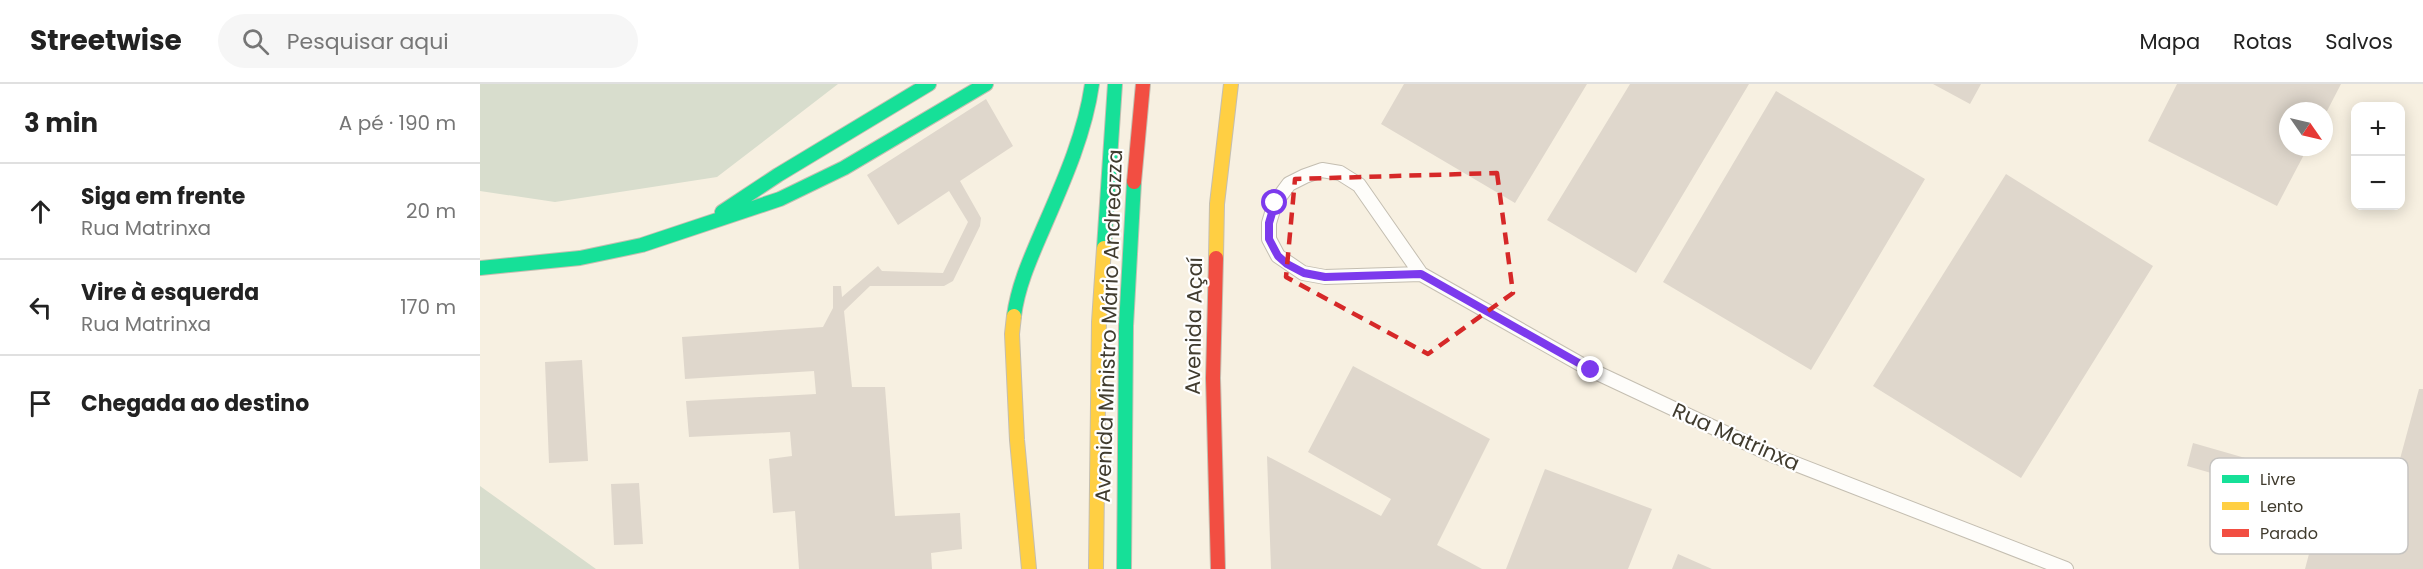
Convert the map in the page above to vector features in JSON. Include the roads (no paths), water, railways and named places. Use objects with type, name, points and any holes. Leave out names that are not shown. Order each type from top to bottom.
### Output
[{"type":"street","points":[[699,227],[830,143],[929,84]]},
{"type":"street","points":[[480,268],[580,258],[642,245],[780,199],[844,168],[986,84]]},
{"type":"street","points":[[1029,569],[1017,440],[1011,334],[1016,301],[1026,270],[1066,175],[1091,91],[1077,84]]},
{"type":"street","name":"Avenida Ministro Mário Andreazza","points":[[1096,569],[1099,322],[1115,84]]},
{"type":"street","name":"Avenida Ministro Mário Andreazza","points":[[1124,569],[1126,374],[1134,151],[1143,84]]},
{"type":"street","name":"Avenida Açaí","points":[[1218,569],[1213,378],[1217,204],[1231,84]]},
{"type":"street","points":[[830,143],[844,168]]},
{"type":"street","name":"Rua Matrinxa","points":[[1421,274],[1325,277],[1304,273],[1278,256],[1269,239],[1269,223],[1275,203],[1289,184],[1305,176],[1322,170],[1340,173],[1359,185],[1421,274],[1591,370],[1770,454],[2066,569]]}]
